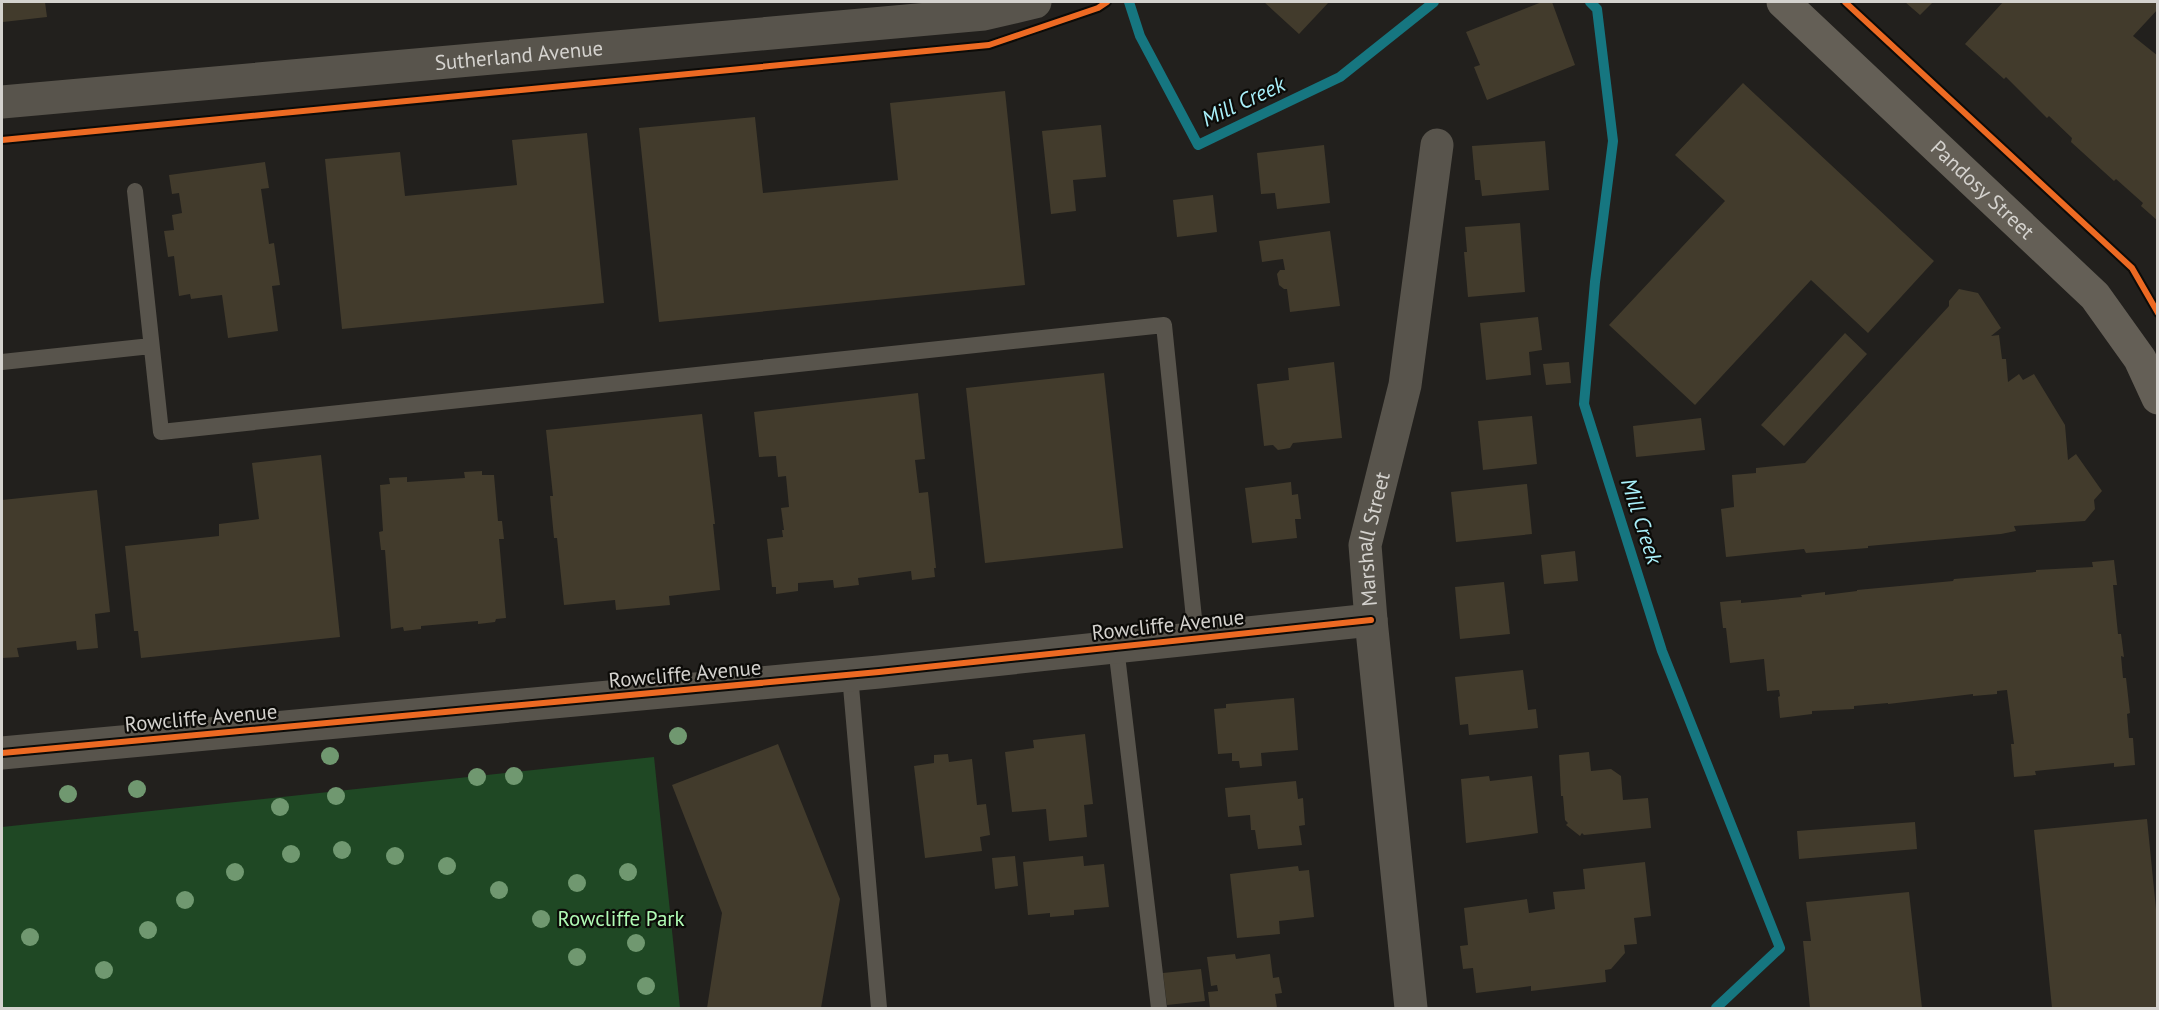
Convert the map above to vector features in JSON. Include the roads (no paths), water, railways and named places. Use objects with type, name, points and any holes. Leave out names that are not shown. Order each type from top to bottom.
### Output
[{"type":"main road","name":"Pandosy Street","points":[[1783,2],[2095,296],[2149,358],[2157,398]]},
{"type":"street","name":"Sutherland Avenue","points":[[2,102],[984,14],[1035,2]]},
{"type":"street","name":"Marshall Street","points":[[1411,1008],[1365,545],[1405,385],[1437,145]]},
{"type":"street","name":"Rowcliffe Avenue","points":[[2,753],[850,675],[1371,620]]},
{"type":"lane","points":[[135,191],[161,432],[1164,325],[1196,638]]},
{"type":"lane","points":[[2,362],[152,346]]},
{"type":"lane","points":[[1116,647],[1159,1008]]},
{"type":"lane","points":[[850,675],[879,1008]]},
{"type":"waterway","name":"Mill Creek","points":[[1129,2],[1140,36],[1198,145],[1340,77],[1434,2]]},
{"type":"waterway","name":"Mill Creek","points":[[1590,2],[1597,9],[1613,141],[1595,282],[1584,404],[1662,651],[1780,948],[1716,1008]]},
{"type":"park label","name":"Rowcliffe Park","points":[[621,919]]}]
